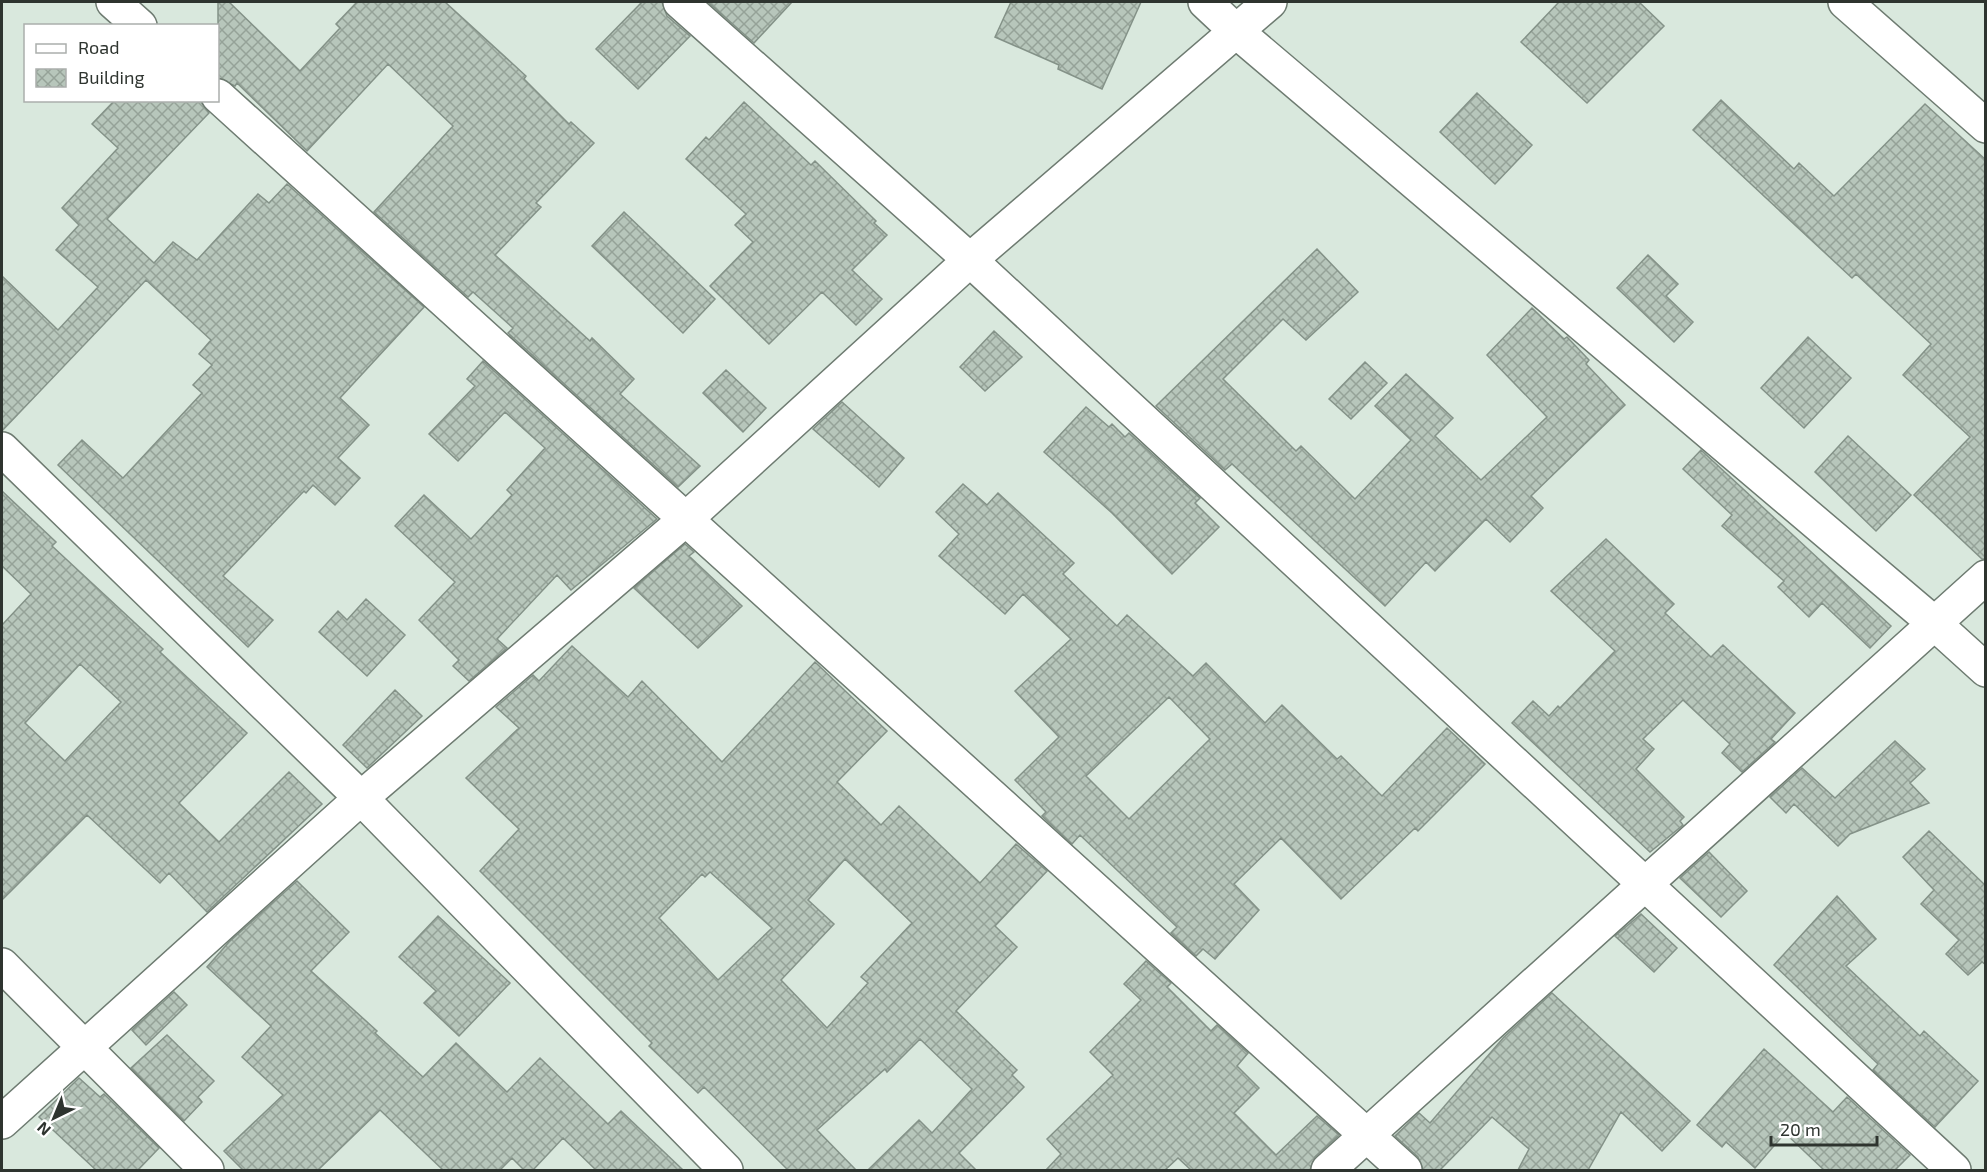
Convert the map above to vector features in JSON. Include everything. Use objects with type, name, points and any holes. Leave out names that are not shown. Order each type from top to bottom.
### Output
[{"type":"street","points":[[113,2],[138,24]]},
{"type":"street","points":[[680,2],[970,260],[1954,1170]]},
{"type":"street","points":[[1205,2],[1237,32],[1934,623],[1986,670]]},
{"type":"street","points":[[2,1122],[361,798],[686,519],[970,260],[1270,2]]},
{"type":"street","points":[[1845,2],[1986,126]]},
{"type":"street","points":[[219,97],[1405,1170]]},
{"type":"street","points":[[2,449],[361,798],[726,1170]]},
{"type":"street","points":[[1328,1170],[1986,577]]},
{"type":"street","points":[[2,964],[207,1170]]},
{"type":"building","points":[[218,2],[229,2],[300,71],[340,28],[336,24],[357,2],[445,2],[526,76],[524,79],[569,124],[571,122],[594,143],[536,203],[541,207],[495,255],[590,341],[592,338],[634,379],[620,394],[700,466],[678,487],[508,333],[513,328],[473,292],[468,297],[374,212],[453,126],[388,64],[307,151],[237,83],[235,86],[219,78]]},
{"type":"building","points":[[642,2],[662,2],[667,16],[690,36],[638,89],[596,49]]},
{"type":"building","points":[[708,2],[792,2],[754,43]]},
{"type":"building","points":[[1011,2],[1141,2],[1102,89],[1058,69],[1059,65],[995,37]]},
{"type":"building","points":[[1559,2],[1639,2],[1664,26],[1587,103],[1521,42]]},
{"type":"building","points":[[1477,93],[1532,145],[1495,184],[1440,132]]},
{"type":"building","points":[[1721,100],[1794,169],[1799,163],[1834,196],[1925,104],[1986,160],[1986,559],[1982,559],[1914,495],[1970,437],[1903,375],[1931,344],[1856,274],[1852,278],[1693,130]]},
{"type":"building","points":[[113,102],[201,102],[209,113],[107,219],[154,263],[173,242],[197,260],[258,194],[269,203],[287,184],[424,307],[340,398],[369,425],[338,458],[360,478],[335,505],[313,485],[306,493],[304,491],[223,576],[273,620],[248,647],[58,465],[82,440],[123,478],[202,393],[193,385],[212,365],[199,354],[211,340],[146,280],[2,431],[2,276],[58,330],[98,287],[56,250],[79,225],[62,208],[118,148],[92,124]]},
{"type":"building","points":[[744,102],[811,165],[815,161],[876,221],[874,223],[887,235],[852,270],[882,299],[856,325],[822,292],[769,344],[710,286],[753,242],[735,225],[746,214],[686,159],[706,137],[709,140]]},
{"type":"building","points":[[624,212],[715,299],[683,333],[592,246]]},
{"type":"building","points":[[1317,249],[1358,292],[1306,340],[1283,319],[1223,379],[1296,451],[1301,446],[1355,499],[1411,440],[1375,406],[1406,374],[1453,418],[1435,436],[1481,480],[1547,417],[1487,355],[1532,308],[1564,339],[1567,337],[1589,360],[1586,364],[1625,405],[1531,496],[1543,508],[1510,542],[1486,519],[1435,571],[1426,562],[1385,606],[1232,464],[1225,470],[1156,406]]},
{"type":"building","points":[[1648,255],[1678,284],[1666,296],[1693,322],[1674,342],[1617,288]]},
{"type":"building","points":[[994,331],[1022,357],[985,391],[960,367]]},
{"type":"building","points":[[1808,337],[1851,378],[1804,428],[1761,388]]},
{"type":"building","points":[[483,361],[657,519],[571,590],[557,575],[497,639],[507,648],[469,681],[453,666],[459,660],[419,620],[455,582],[395,526],[424,495],[471,539],[512,495],[507,490],[545,448],[505,412],[458,461],[429,434],[475,386],[467,379]]},
{"type":"building","points":[[1365,362],[1387,383],[1351,419],[1329,399]]},
{"type":"building","points":[[726,370],[766,408],[743,432],[703,393]]},
{"type":"building","points":[[842,402],[904,458],[879,487],[813,429]]},
{"type":"building","points":[[1086,407],[1109,427],[1112,424],[1125,437],[1129,433],[1200,498],[1195,503],[1219,527],[1172,574],[1112,513],[1044,452]]},
{"type":"building","points":[[1848,436],[1911,495],[1876,531],[1815,472]]},
{"type":"building","points":[[1701,450],[1891,626],[1870,648],[1822,603],[1809,617],[1778,587],[1784,581],[1722,526],[1732,515],[1683,469]]},
{"type":"building","points":[[963,484],[987,505],[998,493],[1074,563],[1063,574],[1117,626],[1127,615],[1193,676],[1206,663],[1265,723],[1282,705],[1337,759],[1341,756],[1382,796],[1447,728],[1485,764],[1418,831],[1415,828],[1341,899],[1281,838],[1234,884],[1259,910],[1215,959],[1203,949],[1196,956],[1171,933],[1177,927],[1080,835],[1072,844],[1042,816],[1046,812],[1015,780],[1059,737],[1015,691],[1071,639],[1023,594],[1005,614],[939,556],[959,534],[936,512]],"holes":[[[1169,697],[1210,739],[1129,819],[1086,776]]]},
{"type":"building","points":[[2,491],[56,542],[52,546],[163,649],[160,652],[247,733],[179,803],[219,842],[289,772],[322,804],[207,912],[169,873],[160,883],[87,815],[2,900],[2,625],[31,594],[2,566]],"holes":[[[80,664],[121,702],[65,761],[25,723]]]},
{"type":"building","points":[[1606,539],[1674,604],[1665,613],[1711,657],[1723,645],[1795,713],[1771,739],[1775,742],[1742,772],[1722,753],[1730,744],[1683,700],[1643,739],[1654,749],[1636,769],[1684,817],[1680,821],[1683,825],[1650,852],[1512,723],[1533,701],[1549,716],[1558,706],[1560,708],[1615,651],[1551,591]]},
{"type":"building","points":[[685,544],[694,552],[689,556],[742,606],[698,648],[634,588]]},
{"type":"building","points":[[366,599],[405,635],[367,676],[319,632],[338,611],[347,620]]},
{"type":"building","points":[[572,646],[628,697],[642,681],[722,762],[815,662],[887,731],[837,782],[881,825],[899,806],[980,883],[1016,844],[1047,871],[995,926],[1017,947],[956,1011],[1017,1070],[1012,1075],[1024,1087],[959,1153],[976,1170],[868,1170],[919,1120],[932,1133],[972,1089],[920,1039],[887,1072],[885,1069],[817,1130],[856,1170],[788,1170],[704,1087],[698,1093],[649,1046],[652,1043],[480,871],[519,829],[466,778],[519,728],[496,707],[533,675],[539,681]],"holes":[[[845,859],[912,923],[861,977],[868,983],[827,1028],[781,980],[834,924],[808,900]],[[710,872],[772,928],[718,980],[659,918],[702,874],[705,877]]]},
{"type":"building","points":[[395,690],[422,716],[367,768],[343,745]]},
{"type":"building","points":[[1895,741],[1925,769],[1910,783],[1929,803],[1850,834],[1838,846],[1794,804],[1786,813],[1770,797],[1802,768],[1835,798]]},
{"type":"building","points":[[1929,831],[1986,886],[1986,965],[1982,962],[1968,975],[1946,954],[1959,940],[1921,904],[1934,890],[1903,857]]},
{"type":"building","points":[[1709,852],[1747,891],[1721,917],[1680,878]]},
{"type":"building","points":[[297,881],[349,932],[311,971],[423,1077],[456,1043],[507,1092],[540,1058],[608,1124],[621,1111],[683,1170],[596,1170],[563,1138],[533,1170],[524,1170],[512,1158],[500,1170],[443,1170],[380,1110],[318,1170],[243,1170],[224,1151],[283,1095],[242,1057],[271,1026],[207,967],[229,942]]},
{"type":"building","points":[[1837,896],[1876,939],[1846,966],[1920,1036],[1924,1031],[1978,1081],[1935,1127],[1873,1070],[1878,1064],[1774,965]]},
{"type":"building","points":[[1641,914],[1677,948],[1654,972],[1615,936]]},
{"type":"building","points":[[438,916],[510,983],[459,1036],[424,1003],[436,991],[399,957]]},
{"type":"building","points":[[1146,961],[1171,983],[1167,987],[1211,1031],[1217,1025],[1248,1053],[1237,1066],[1259,1088],[1234,1113],[1276,1155],[1317,1116],[1339,1135],[1315,1157],[1310,1170],[1191,1170],[1178,1158],[1165,1170],[1046,1170],[1061,1154],[1047,1139],[1113,1075],[1090,1052],[1141,1000],[1124,984]]},
{"type":"building","points":[[174,992],[187,1005],[146,1045],[132,1030]]},
{"type":"building","points":[[1552,993],[1690,1121],[1662,1151],[1621,1112],[1588,1170],[1518,1170],[1529,1149],[1492,1117],[1440,1170],[1423,1170],[1418,1157],[1395,1136],[1419,1113],[1430,1123],[1504,1037]]},
{"type":"building","points":[[167,1035],[214,1081],[198,1097],[202,1102],[184,1121],[131,1068]]},
{"type":"building","points":[[1764,1049],[1833,1112],[1847,1097],[1910,1155],[1895,1170],[1824,1170],[1785,1133],[1755,1168],[1726,1142],[1722,1147],[1697,1125]]},
{"type":"building","points":[[79,1078],[100,1097],[104,1094],[159,1148],[138,1170],[96,1170],[39,1117]]}]
